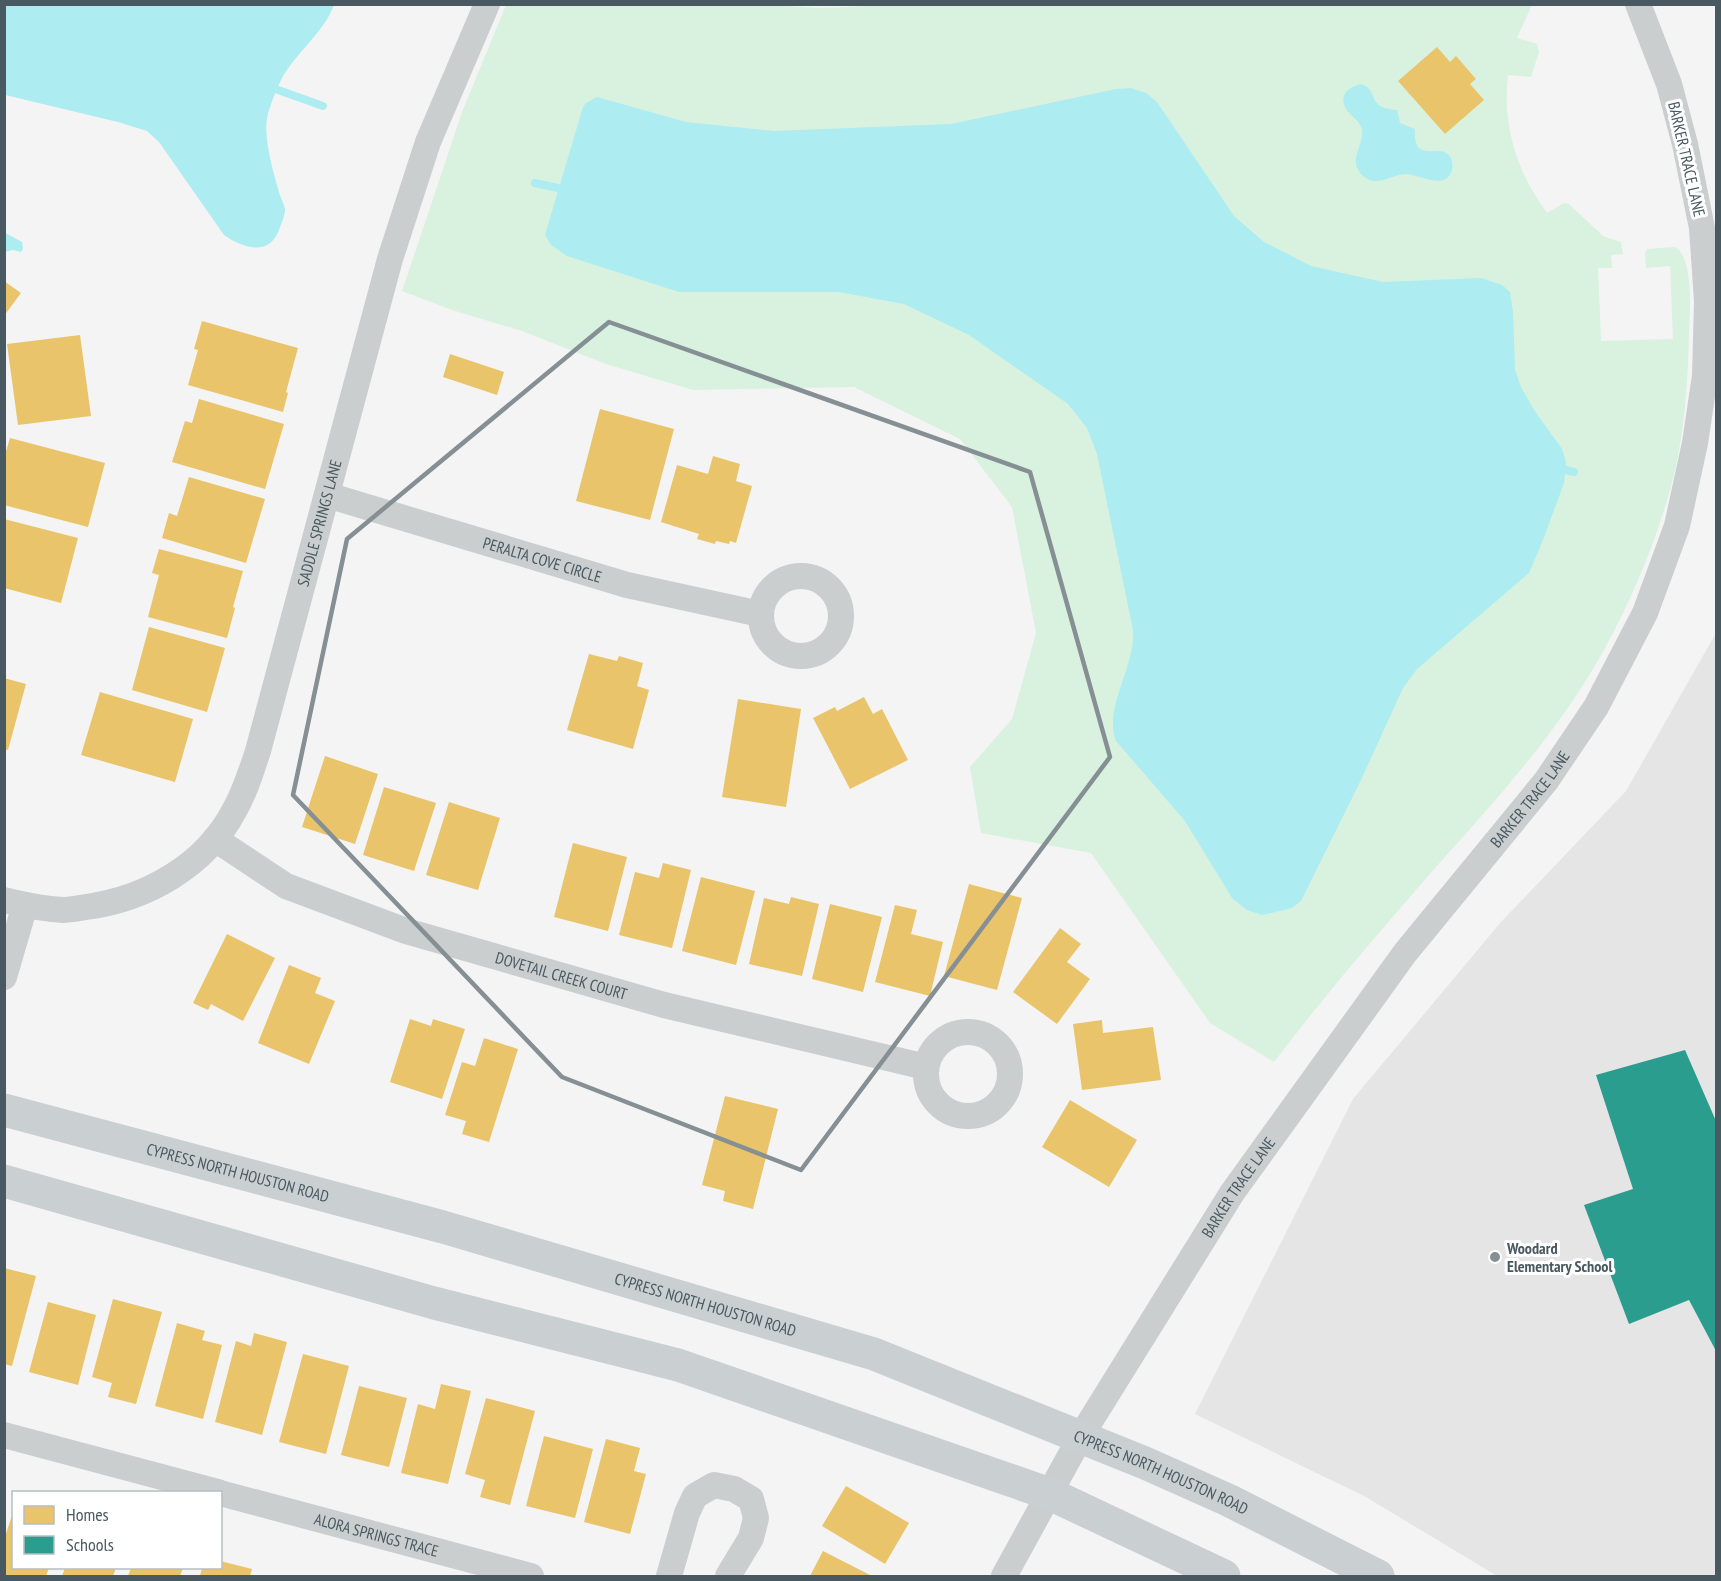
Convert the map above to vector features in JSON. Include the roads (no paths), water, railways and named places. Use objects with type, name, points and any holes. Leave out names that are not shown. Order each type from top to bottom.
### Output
[{"type":"main road","name":"CYPRESS NORTH HOUSTON ROAD","points":[[4,1110],[443,1227],[874,1354],[1081,1436],[1228,1500],[1378,1576]]},
{"type":"main road","points":[[4,1181],[435,1303],[678,1365],[1050,1494],[1224,1576]]},
{"type":"street","name":"SADDLE SPRINGS LANE","points":[[15,903],[65,910],[107,904],[155,887],[189,865],[215,839],[234,813],[258,752],[390,259],[428,142],[487,4]]},
{"type":"street","name":"BARKER TRACE LANE","points":[[1004,1576],[1081,1436],[1232,1193],[1406,953],[1546,781],[1596,707],[1645,613],[1677,526],[1697,432],[1705,376],[1709,227],[1669,84],[1638,4]]},
{"type":"street","name":"PERALTA COVE CIRCLE","points":[[327,495],[627,585],[760,614]]},
{"type":"street","name":"DOVETAIL CREEK COURT","points":[[215,839],[286,886],[405,931],[664,1005],[926,1067]]},
{"type":"street","points":[[4,977],[15,903]]},
{"type":"street","name":"ALORA SPRINGS TRACE","points":[[4,1435],[212,1491]]},
{"type":"street","points":[[669,1576],[687,1513],[695,1496],[714,1485],[734,1489],[751,1499],[756,1518],[751,1538],[728,1576]]},
{"type":"street","name":"ALORA SPRINGS TRACE","points":[[222,1494],[531,1576]]},
{"type":"water","points":[[5,4],[334,5],[323,25],[287,70],[277,88],[268,114],[266,132],[269,153],[285,209],[276,237],[270,243],[256,248],[240,244],[224,235],[159,142],[147,131],[5,95]]},
{"type":"water","points":[[1362,84],[1381,106],[1397,110],[1400,123],[1415,129],[1415,141],[1419,148],[1448,154],[1452,161],[1449,176],[1439,181],[1407,174],[1372,181],[1361,174],[1357,168],[1356,158],[1362,130],[1346,109],[1343,99],[1349,89]]},
{"type":"water","points":[[1131,88],[1146,93],[1157,102],[1234,216],[1264,242],[1311,266],[1383,282],[1481,278],[1502,285],[1510,292],[1515,370],[1521,387],[1534,410],[1562,449],[1566,462],[1564,483],[1529,573],[1417,669],[1403,688],[1360,782],[1301,901],[1292,908],[1262,915],[1247,910],[1232,898],[1185,821],[1116,741],[1113,728],[1116,701],[1130,658],[1133,630],[1097,454],[1087,428],[1068,404],[969,335],[904,304],[839,292],[679,292],[567,256],[551,245],[545,235],[583,107],[597,97],[686,122],[774,131],[951,124],[1116,89]]},
{"type":"water","points":[[4,232],[22,242],[21,252],[13,250],[5,252]]},
{"type":"waterway","points":[[267,86],[323,106]]},
{"type":"waterway","points":[[535,183],[567,190]]},
{"type":"waterway","points":[[1554,467],[1574,472]]},
{"type":"place","name":"Woodard Elementary School","points":[[1495,1257]]}]
